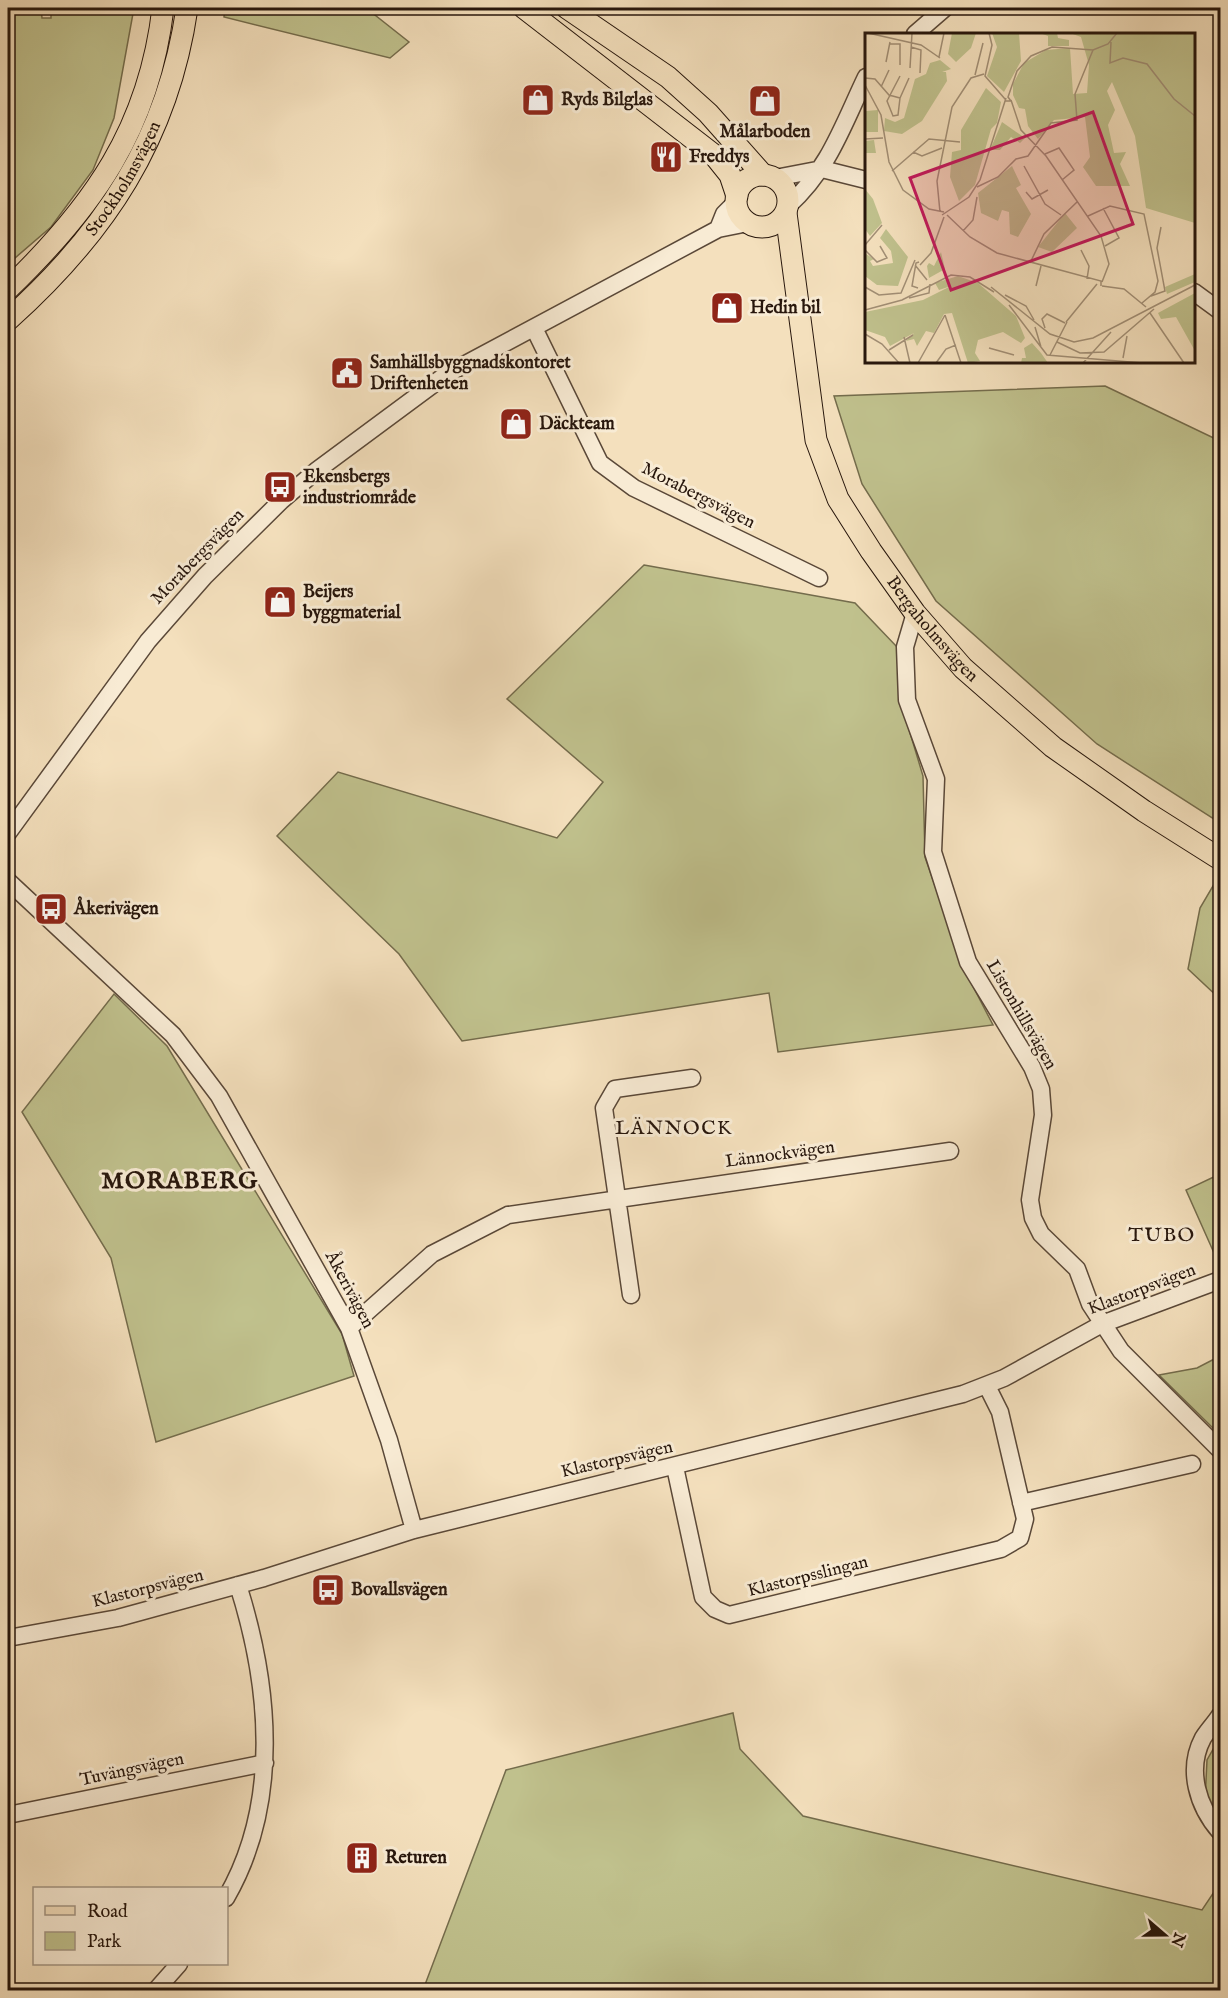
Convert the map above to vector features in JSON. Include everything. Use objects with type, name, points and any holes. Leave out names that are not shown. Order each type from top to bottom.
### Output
[{"type":"main road","name":"Stockholmsvägen","points":[[8,289],[68,228],[113,161],[149,82],[163,8]]},
{"type":"main road","name":"Stockholmsvägen","points":[[8,320],[60,271],[84,244],[120,194],[137,165],[173,80],[187,8]]},
{"type":"main road","points":[[524,8],[714,155],[730,174],[737,210],[752,225],[774,225],[787,209],[787,193],[708,113],[668,77],[567,8]]},
{"type":"main road","points":[[736,200],[749,178],[769,177]]},
{"type":"main road","name":"Bergaholmsvägen","points":[[787,209],[816,440],[838,499],[915,613],[963,668],[1053,747],[1144,812],[1221,860]]},
{"type":"main road","name":"Bergaholmsvägen","points":[[752,225],[774,239],[796,295]]},
{"type":"street","points":[[916,33],[945,8]]},
{"type":"street","points":[[787,209],[810,186],[822,169],[844,129],[865,82]]},
{"type":"street","points":[[769,177],[822,169],[865,180]]},
{"type":"street","name":"Morabergsvägen","points":[[718,229],[724,214],[736,200]]},
{"type":"street","name":"Morabergsvägen","points":[[8,833],[148,640],[205,576],[267,514],[316,471],[447,374],[718,229],[752,225]]},
{"type":"street","points":[[1195,293],[1221,311]]},
{"type":"street","name":"Morabergsvägen","points":[[534,328],[600,463],[634,488],[819,578]]},
{"type":"street","name":"Listonhillsvägen","points":[[915,613],[905,647],[907,700],[936,779],[933,852],[968,962],[1032,1067],[1041,1089],[1043,1115],[1030,1200],[1033,1218],[1041,1234],[1077,1269],[1090,1304],[1121,1351],[1221,1450]]},
{"type":"street","name":"Åkerivägen","points":[[8,881],[173,1035],[219,1096],[350,1328],[389,1440],[414,1530]]},
{"type":"street","points":[[631,1295],[615,1198],[604,1108],[615,1089],[692,1078]]},
{"type":"street","name":"Lännockvägen","points":[[350,1328],[432,1254],[508,1215],[950,1151]]},
{"type":"street","name":"Klastorpsvägen","points":[[8,1638],[118,1618],[238,1585],[414,1530],[675,1467],[987,1386],[1102,1324],[1221,1280]]},
{"type":"street","name":"Klastorpsslingan","points":[[675,1467],[703,1597],[715,1609],[729,1615],[1001,1549],[1020,1538],[1025,1519],[1000,1412],[987,1386]]},
{"type":"street","points":[[1021,1503],[1192,1464]]},
{"type":"street","points":[[228,1893],[253,1836],[263,1787],[265,1763],[265,1738],[257,1655],[238,1585]]},
{"type":"street","points":[[1221,1715],[1203,1738],[1195,1761],[1196,1786],[1208,1817],[1221,1832]]},
{"type":"street","name":"Tuvängsvägen","points":[[8,1815],[265,1763]]},
{"type":"street","points":[[156,1990],[178,1965]]},
{"type":"green space","points":[[8,8],[41,8],[42,18],[51,18],[51,8],[134,8],[114,118],[93,170],[51,227],[8,264]]},
{"type":"green space","points":[[225,8],[366,8],[409,42],[390,58],[224,17]]},
{"type":"green space","points":[[1105,386],[1220,441],[1220,823],[1097,744],[936,601],[862,484],[834,396]]},
{"type":"green space","points":[[644,565],[855,603],[898,648],[902,706],[923,776],[925,857],[964,969],[993,1025],[778,1052],[769,993],[462,1041],[399,954],[277,836],[338,772],[557,838],[603,782],[507,699]]},
{"type":"green space","points":[[1220,874],[1220,999],[1188,969],[1200,908]]},
{"type":"green space","points":[[114,994],[167,1046],[342,1334],[354,1376],[156,1442],[111,1258],[22,1112]]},
{"type":"green space","points":[[1220,1174],[1220,1249],[1214,1253],[1186,1190]]},
{"type":"green space","points":[[1220,1356],[1220,1435],[1159,1375],[1197,1368]]},
{"type":"green space","points":[[733,1713],[740,1749],[803,1816],[1202,1910],[1220,1883],[1220,1990],[423,1990],[506,1770]]},
{"type":"green space","points":[[1220,1737],[1220,1818],[1205,1801],[1207,1760]]},
{"type":"place","name":"Ryds Bilglas","points":[[538,100]]},
{"type":"place","name":"Målarboden","points":[[765,101]]},
{"type":"place","name":"Freddys","points":[[666,157]]},
{"type":"place","name":"Hedin bil","points":[[727,308]]},
{"type":"place","name":"Samhällsbyggnadskontoret Driftenheten","points":[[347,373]]},
{"type":"place","name":"Däckteam","points":[[516,424]]},
{"type":"place","name":"Ekensbergs industriområde","points":[[280,487]]},
{"type":"place","name":"Beijers byggmaterial","points":[[280,602]]},
{"type":"place","name":"Åkerivägen","points":[[51,909]]},
{"type":"place","name":"Bovallsvägen","points":[[328,1590]]},
{"type":"place","name":"Returen","points":[[362,1858]]},
{"type":"district","name":"LÄNNOCK","points":[[674,1128]]},
{"type":"district","name":"MORABERG","points":[[180,1181]]},
{"type":"district","name":"TUBO","points":[[1162,1235]]}]
